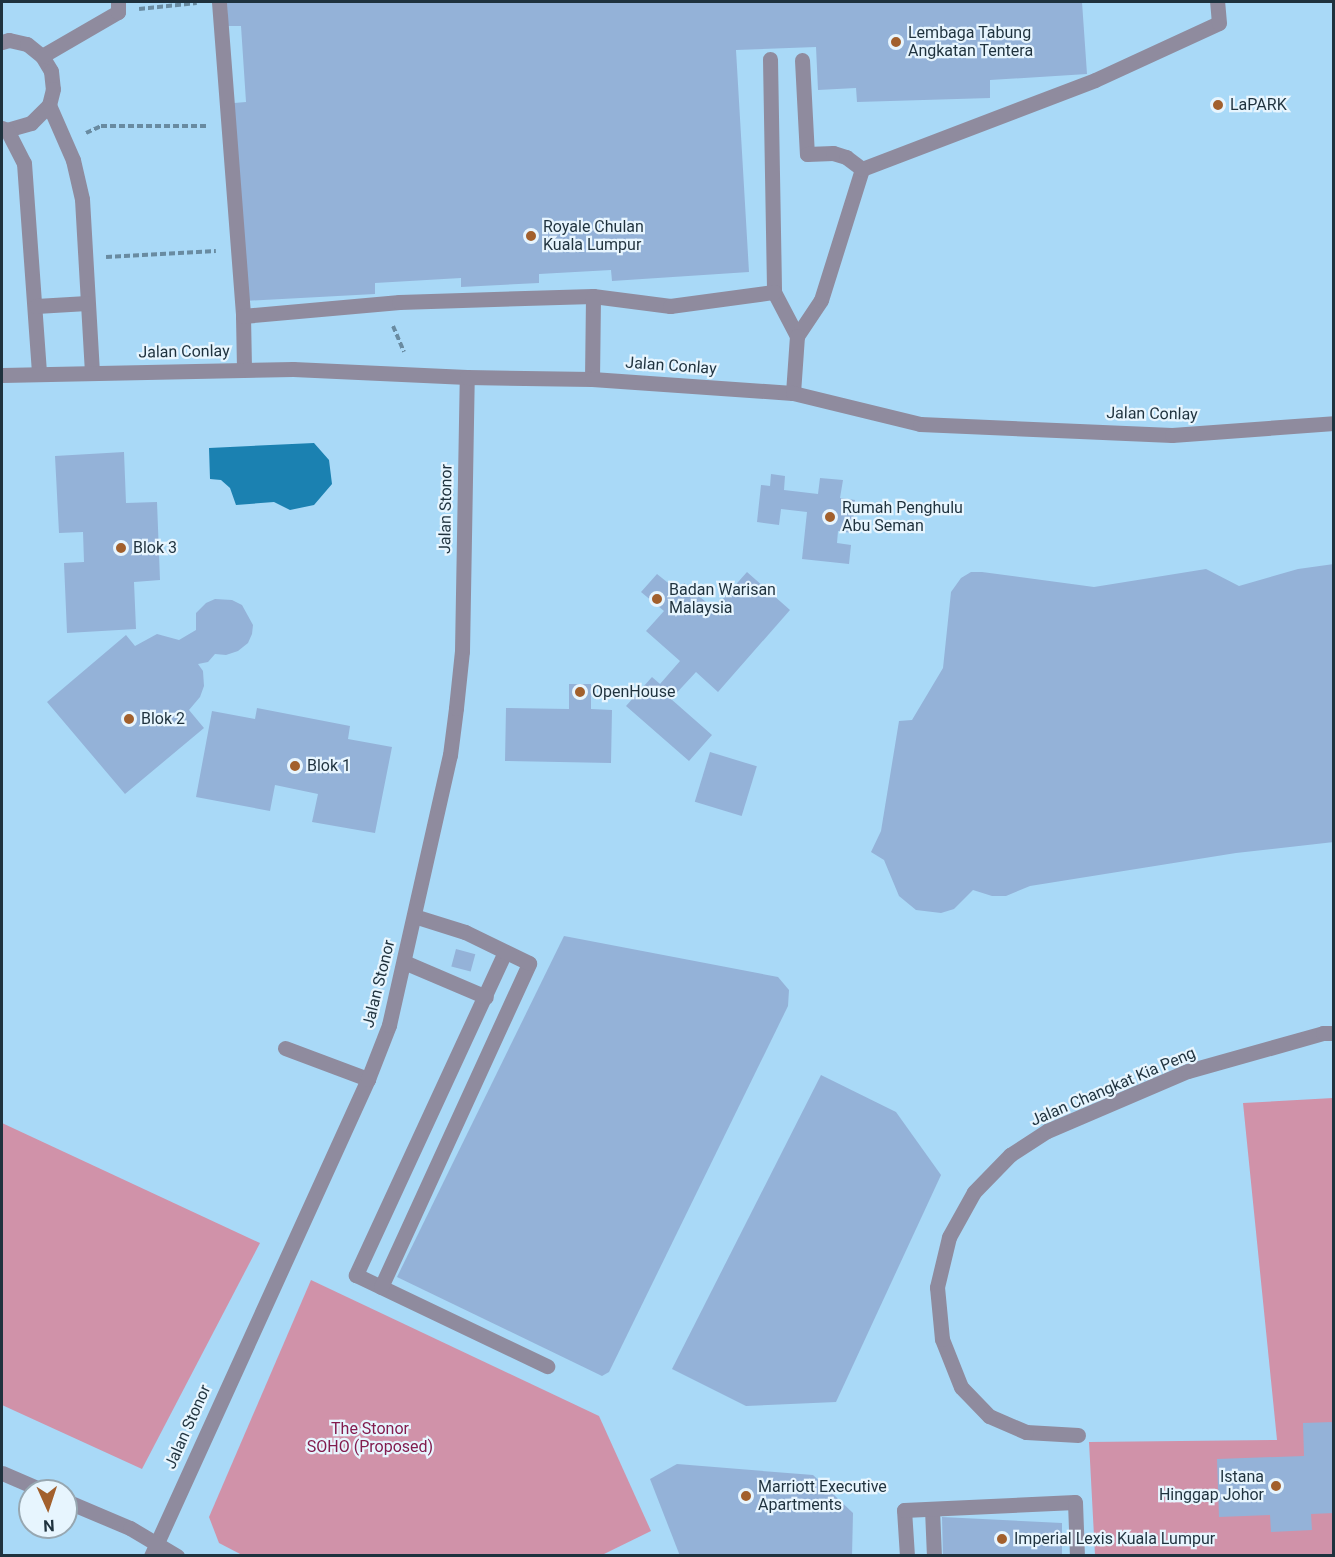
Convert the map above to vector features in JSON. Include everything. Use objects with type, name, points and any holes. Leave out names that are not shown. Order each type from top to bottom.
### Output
[{"type":"street","points":[[219,2],[243,316],[244,369]]},
{"type":"street","points":[[862,169],[1095,80],[1219,23],[1217,2]]},
{"type":"street","points":[[42,56],[118,7]]},
{"type":"street","points":[[2,42],[9,40],[27,44],[42,56],[51,71],[53,89],[49,105],[31,123],[4,129],[24,163],[39,373]]},
{"type":"street","points":[[770,59],[774,292],[797,336]]},
{"type":"street","points":[[802,60],[807,154],[833,153],[846,157],[862,169]]},
{"type":"street","points":[[49,105],[73,159],[82,199],[92,372]]},
{"type":"street","points":[[793,393],[797,336],[821,300],[862,169]]},
{"type":"street","points":[[243,316],[399,302],[593,296],[670,306],[774,292]]},
{"type":"street","points":[[592,379],[593,296]]},
{"type":"street","points":[[36,306],[87,303]]},
{"type":"street","name":"Jalan Conlay","points":[[2,375],[244,369],[592,379],[793,393],[920,424],[1172,435],[1334,423]]},
{"type":"street","name":"Jalan Stonor","points":[[154,1550],[368,1079],[388,1025],[450,755],[462,651],[467,377]]},
{"type":"street","points":[[381,1287],[529,963],[465,932],[414,916]]},
{"type":"street","points":[[505,952],[356,1275],[547,1366]]},
{"type":"street","points":[[404,962],[486,997]]},
{"type":"street","name":"Jalan Changkat Kia Peng","points":[[1078,1435],[1026,1432],[989,1416],[961,1387],[942,1339],[938,1287],[949,1237],[974,1192],[1010,1155],[1047,1131],[1188,1071],[1323,1033],[1334,1033]]},
{"type":"street","points":[[285,1048],[368,1079]]},
{"type":"street","points":[[2,1473],[18,1480]]},
{"type":"street","points":[[907,1556],[904,1510],[1075,1502],[1077,1556]]},
{"type":"street","points":[[78,1506],[130,1528],[154,1550],[177,1556]]},
{"type":"street","points":[[932,1509],[934,1556]]},
{"type":"path","points":[[118,7],[173,4]]},
{"type":"path","points":[[66,141],[101,126],[229,126]]},
{"type":"path","points":[[85,258],[238,249]]},
{"type":"path","points":[[399,302],[393,328],[415,374]]},
{"type":"green space","points":[[1333,1098],[1333,1555],[1095,1555],[1089,1442],[1277,1440],[1243,1103]]},
{"type":"green space","points":[[2,1123],[260,1243],[142,1469],[2,1405]]},
{"type":"green space","name":"The Stonor SOHO (Proposed)","points":[[311,1280],[599,1416],[651,1531],[600,1556],[244,1556],[219,1543],[209,1517]]},
{"type":"water","points":[[314,443],[329,460],[332,484],[314,505],[290,510],[274,502],[236,505],[230,488],[221,480],[210,479],[209,448]]},
{"type":"building","points":[[227,2],[1082,2],[1087,74],[990,80],[990,98],[857,102],[856,88],[818,90],[816,47],[736,50],[749,272],[612,281],[611,270],[539,274],[539,283],[461,287],[461,278],[375,283],[375,294],[244,301],[234,103],[246,102],[241,26],[228,26]]},
{"type":"building","name":"Blok 3","points":[[124,452],[126,503],[157,502],[160,580],[134,582],[136,629],[67,633],[64,563],[84,562],[83,532],[59,533],[55,456]]},
{"type":"building","name":"Rumah Penghulu Abu Seman","points":[[771,474],[785,476],[784,490],[818,494],[820,478],[843,480],[840,498],[855,500],[852,533],[838,531],[837,543],[851,545],[849,564],[802,559],[807,512],[781,509],[779,525],[757,522],[761,485],[770,486]]},
{"type":"building","points":[[1334,564],[1334,842],[1236,853],[1030,886],[1006,896],[992,896],[973,890],[954,909],[941,913],[916,910],[899,896],[884,860],[871,852],[881,831],[899,721],[912,720],[943,668],[951,592],[961,578],[971,572],[982,572],[1094,587],[1206,569],[1239,586],[1298,569]]},
{"type":"building","points":[[747,572],[790,610],[718,692],[696,672],[671,699],[712,735],[689,761],[626,706],[652,677],[660,684],[680,661],[646,631],[664,611],[641,592],[657,574],[677,590],[684,583],[714,609]]},
{"type":"building","name":"Blok 2","points":[[215,599],[232,600],[242,605],[253,625],[248,643],[238,651],[226,655],[215,654],[208,662],[198,664],[203,671],[204,686],[200,697],[189,710],[204,728],[125,794],[47,702],[126,635],[135,646],[157,634],[179,640],[196,630],[196,613],[206,603]]},
{"type":"building","points":[[569,684],[591,684],[591,709],[612,710],[611,763],[505,761],[506,708],[569,709]]},
{"type":"building","name":"Blok 1","points":[[257,708],[350,726],[348,739],[392,747],[375,833],[312,822],[318,794],[275,785],[270,811],[196,797],[212,711],[255,719]]},
{"type":"building","points":[[710,752],[757,766],[742,816],[695,802]]},
{"type":"building","points":[[564,936],[778,977],[789,990],[788,1006],[609,1372],[602,1376],[397,1277]]},
{"type":"building","points":[[456,949],[475,954],[471,972],[451,966]]},
{"type":"building","points":[[821,1075],[896,1112],[941,1175],[836,1402],[746,1406],[672,1369]]},
{"type":"building","name":"Istana Hinggap Johor","points":[[1333,1422],[1334,1513],[1311,1514],[1312,1530],[1271,1532],[1270,1515],[1219,1517],[1217,1459],[1304,1456],[1303,1423]]},
{"type":"building","name":"Marriott Executive Apartments","points":[[677,1464],[813,1475],[853,1513],[852,1556],[680,1556],[650,1479]]},
{"type":"building","name":"Imperial Lexis Kuala Lumpur","points":[[942,1517],[1062,1523],[1062,1556],[943,1556]]},
{"type":"place","name":"Lembaga Tabung Angkatan Tentera","points":[[896,42]]},
{"type":"place","name":"LaPARK","points":[[1218,105]]},
{"type":"place","name":"Royale Chulan Kuala Lumpur","points":[[531,236]]},
{"type":"place","name":"Rumah Penghulu Abu Seman","points":[[830,517]]},
{"type":"place","name":"Blok 3","points":[[121,548]]},
{"type":"place","name":"Badan Warisan Malaysia","points":[[657,599]]},
{"type":"place","name":"OpenHouse","points":[[580,692]]},
{"type":"place","name":"Blok 2","points":[[129,719]]},
{"type":"place","name":"Blok 1","points":[[295,766]]},
{"type":"place","name":"Istana Hinggap Johor","points":[[1276,1486]]},
{"type":"place","name":"Marriott Executive Apartments","points":[[746,1496]]},
{"type":"place","name":"Imperial Lexis Kuala Lumpur","points":[[1002,1539]]}]
